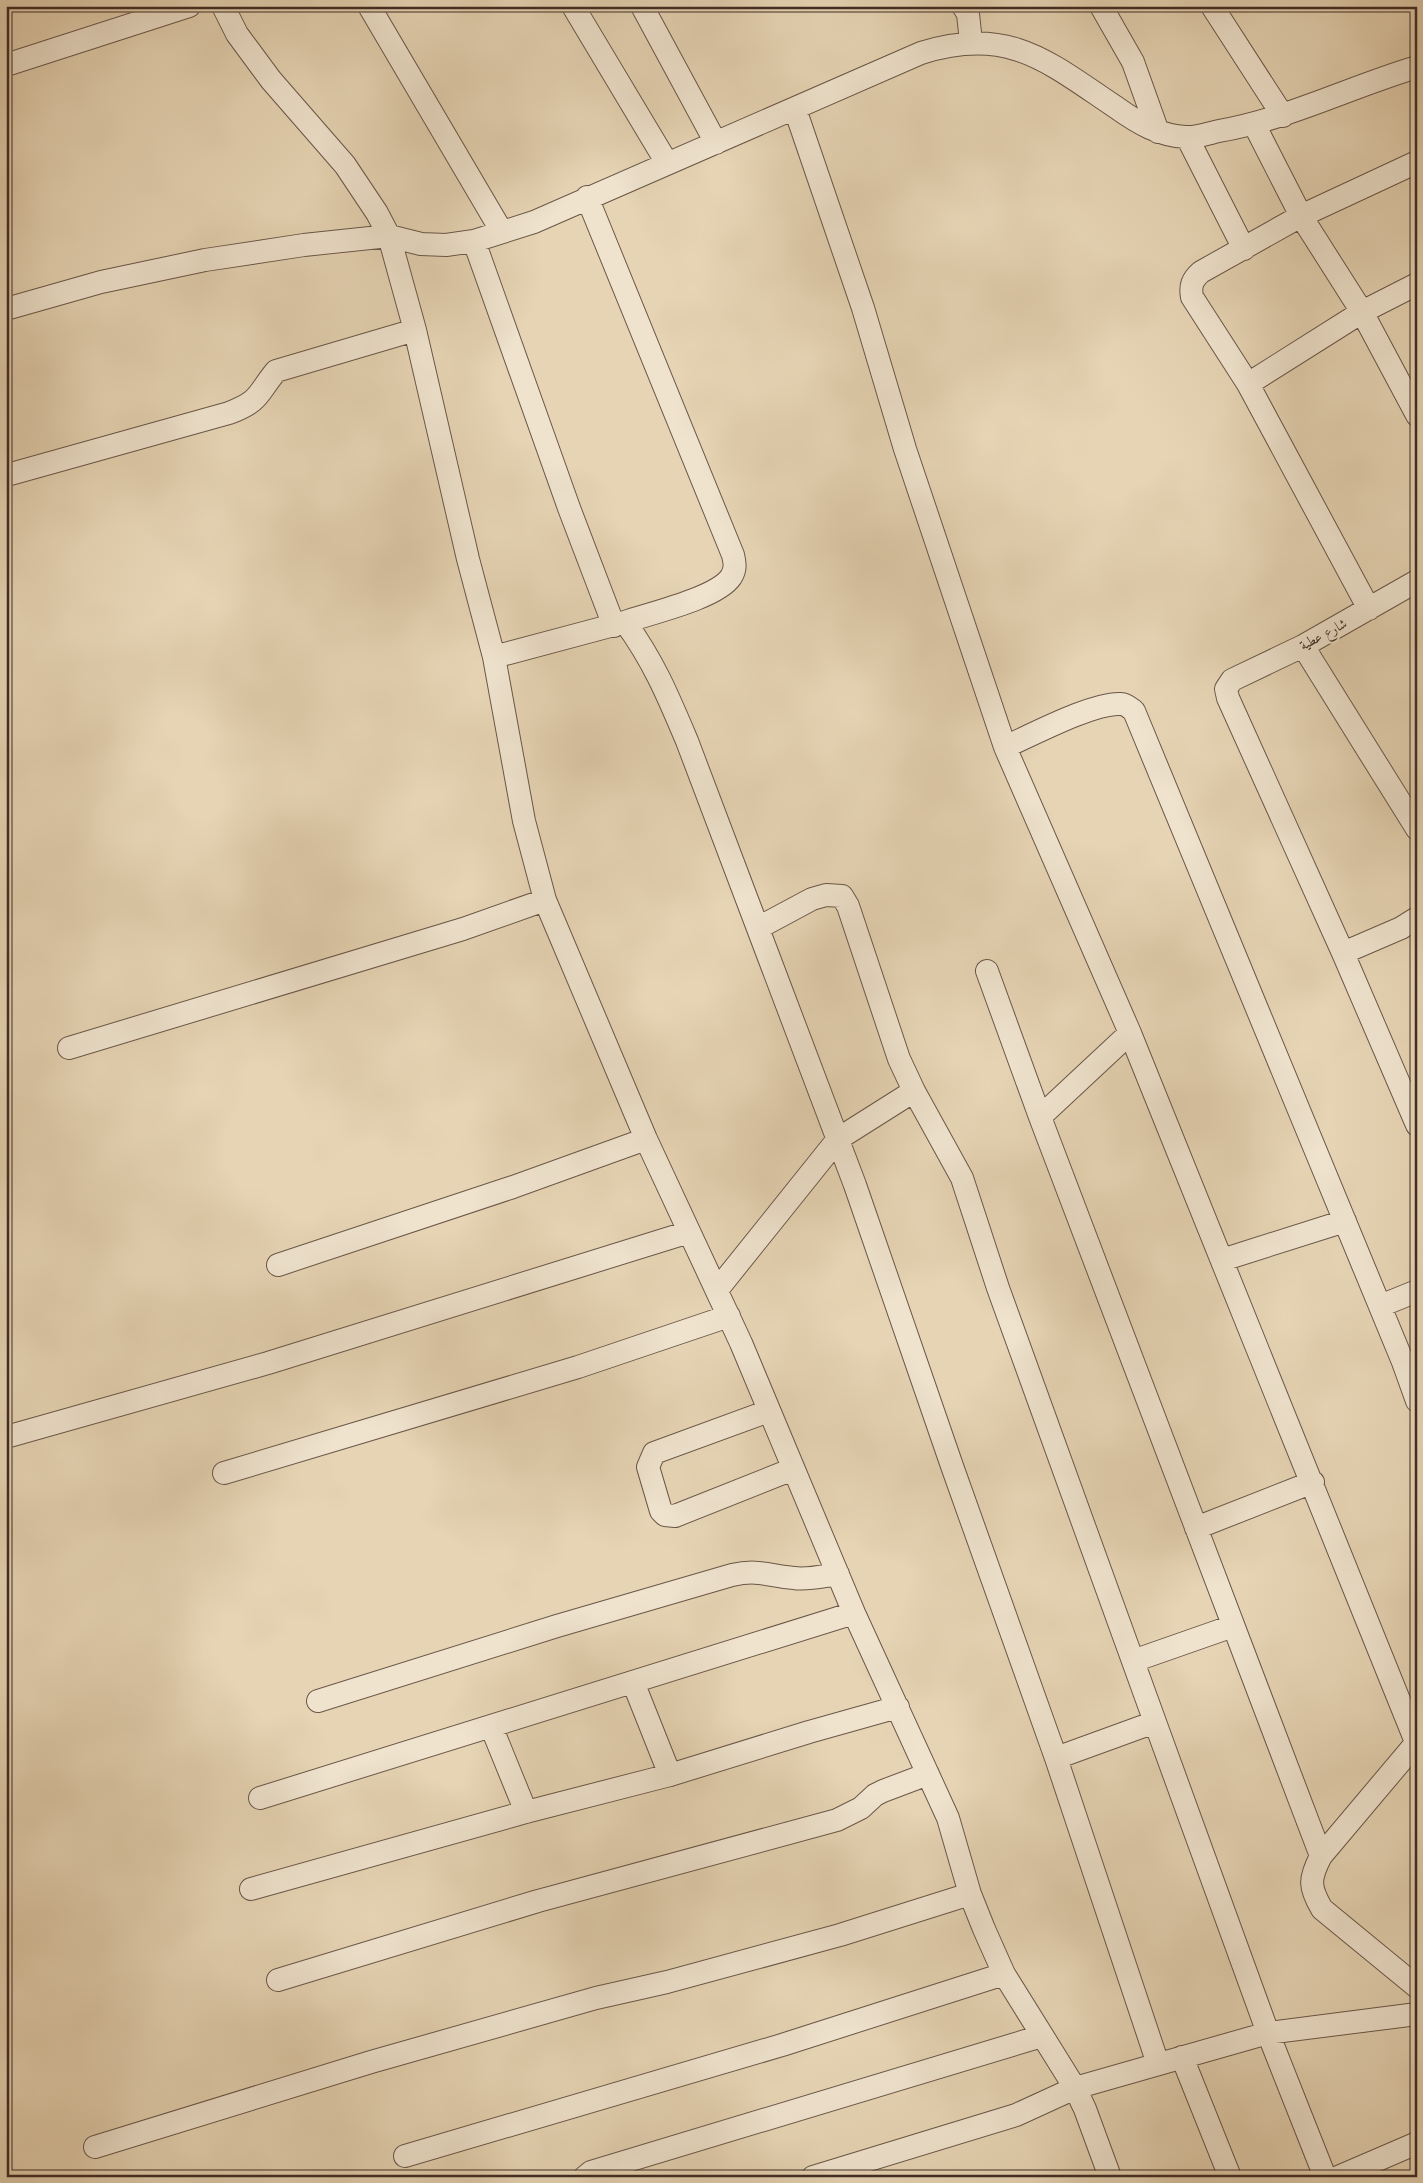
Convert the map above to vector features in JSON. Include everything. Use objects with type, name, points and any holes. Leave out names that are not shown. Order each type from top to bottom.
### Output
[{"type":"street","points":[[6,65],[189,6]]},
{"type":"street","points":[[223,6],[237,34],[271,80],[345,165],[378,214],[389,236],[415,330],[468,559],[494,656],[524,821],[545,900],[646,1139],[729,1316],[854,1613],[948,1818],[970,1894],[1004,1974],[1075,2088],[1085,2109],[1110,2177]]},
{"type":"street","points":[[369,6],[502,232]]},
{"type":"street","points":[[573,6],[667,164]]},
{"type":"street","points":[[642,6],[716,143]]},
{"type":"street","points":[[963,6],[968,14],[971,42]]},
{"type":"street","points":[[1101,6],[1133,62],[1158,132]]},
{"type":"street","points":[[1212,6],[1283,116]]},
{"type":"street","points":[[6,309],[101,282],[206,260],[304,245],[389,236],[421,244],[446,245],[474,241],[534,222],[587,197],[921,53],[945,45],[971,42],[1010,46],[1046,61],[1137,122],[1158,132],[1187,137],[1254,124],[1283,116],[1417,67]]},
{"type":"street","points":[[795,108],[864,308],[905,449],[1005,747],[1130,1034],[1417,1742],[1321,1856],[1312,1874],[1312,1893],[1322,1909],[1417,1987]]},
{"type":"street","points":[[1254,124],[1301,216],[1362,312],[1417,415]]},
{"type":"street","points":[[1187,137],[1244,249]]},
{"type":"street","points":[[1370,609],[1248,384],[1192,297],[1190,288],[1194,279],[1201,272],[1301,216],[1417,162]]},
{"type":"street","points":[[494,656],[620,624],[703,596],[723,586],[732,576],[736,566],[705,483],[587,197]]},
{"type":"street","points":[[474,241],[569,508],[620,624],[646,652],[661,679],[838,1139],[1056,1758],[1158,2064]]},
{"type":"street","points":[[1248,384],[1362,312],[1417,284]]},
{"type":"street","points":[[7,475],[229,413],[245,407],[255,400],[263,392],[276,370],[415,330]]},
{"type":"street","name":"شارع عطية","points":[[1343,953],[1228,698],[1226,689],[1232,680],[1302,646],[1417,581]]},
{"type":"street","points":[[1302,646],[1417,829]]},
{"type":"street","points":[[1005,747],[1090,710],[1120,703],[1126,704],[1134,711],[1380,1306],[1417,1401]]},
{"type":"street","points":[[758,928],[812,899],[826,895],[842,896],[848,906],[896,1050],[914,1091],[962,1178],[998,1288],[1268,2033],[1325,2177]]},
{"type":"street","points":[[69,1048],[463,929],[545,900]]},
{"type":"street","points":[[1417,918],[1401,928],[1343,953],[1410,1092],[1417,1125]]},
{"type":"street","points":[[987,971],[1040,1117],[1321,1856]]},
{"type":"street","points":[[1040,1117],[1130,1034]]},
{"type":"street","points":[[717,1290],[838,1139],[914,1091]]},
{"type":"street","points":[[278,1265],[513,1187],[646,1139]]},
{"type":"street","points":[[1222,1260],[1345,1221]]},
{"type":"street","points":[[6,1437],[268,1363],[689,1232]]},
{"type":"street","points":[[1380,1306],[1417,1291]]},
{"type":"street","points":[[224,1473],[578,1367],[729,1316]]},
{"type":"street","points":[[769,1411],[654,1453],[648,1467],[661,1511],[665,1515],[675,1516],[793,1469]]},
{"type":"street","points":[[1196,1528],[1313,1482]]},
{"type":"street","points":[[318,1701],[557,1626],[732,1575],[761,1571],[805,1579],[838,1574]]},
{"type":"street","points":[[260,1798],[854,1613]]},
{"type":"street","points":[[1133,1661],[1233,1626]]},
{"type":"street","points":[[633,1682],[670,1775]]},
{"type":"street","points":[[251,1889],[526,1812],[670,1775],[898,1707]]},
{"type":"street","points":[[1056,1758],[1155,1722]]},
{"type":"street","points":[[491,1726],[526,1812]]},
{"type":"street","points":[[278,1980],[538,1901],[837,1820],[861,1808],[875,1795],[928,1774]]},
{"type":"street","points":[[95,2147],[371,2062],[596,1998],[668,1982],[831,1938],[970,1894]]},
{"type":"street","points":[[405,2156],[782,2046],[1004,1974]]},
{"type":"street","points":[[813,2177],[1016,2115],[1075,2088],[1268,2033],[1417,2014]]},
{"type":"street","points":[[585,2177],[591,2172],[678,2145],[1042,2036]]},
{"type":"street","points":[[1182,2057],[1230,2177]]},
{"type":"street","points":[[1338,2177],[1417,2143]]}]
